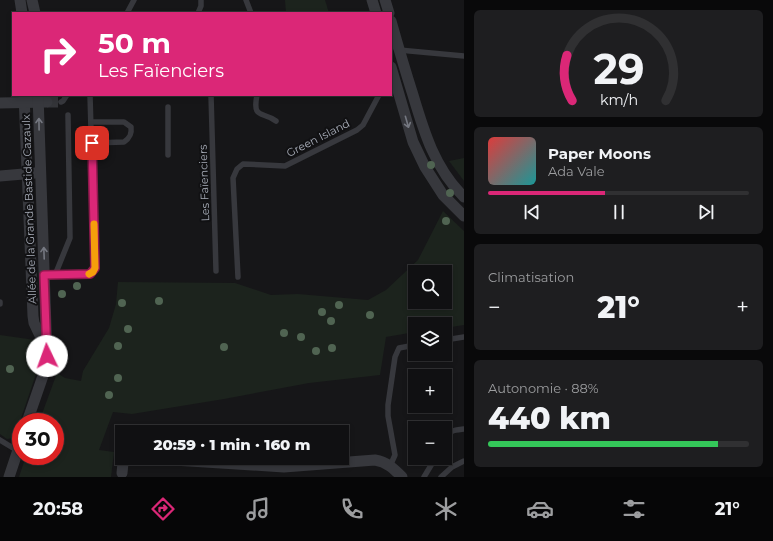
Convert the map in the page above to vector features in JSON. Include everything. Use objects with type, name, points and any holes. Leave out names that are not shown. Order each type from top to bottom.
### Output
[{"type":"street","points":[[20,0],[22,12]]},
{"type":"street","points":[[32,0],[35,12]]},
{"type":"street","points":[[372,0],[376,12]]},
{"type":"street","points":[[385,0],[389,12]]},
{"type":"street","points":[[392,28],[395,47],[404,65],[426,138],[437,162],[455,188],[464,198]]},
{"type":"street","points":[[392,71],[413,142],[443,195],[464,216]]},
{"type":"street","points":[[0,103],[24,99],[41,100]]},
{"type":"street","name":"Allée de la Grande Bastide Cazaulx","points":[[24,99],[33,316],[46,352]]},
{"type":"street","name":"Allée de la Grande Bastide Cazaulx","points":[[41,100],[40,173],[50,275],[46,317],[46,352]]},
{"type":"street","points":[[0,176],[40,173]]},
{"type":"street","name":"Allée de la Grande Bastide Cazaulx","points":[[34,322],[46,317]]},
{"type":"street","points":[[30,413],[45,370],[46,352]]},
{"type":"street","points":[[213,465],[284,472],[375,460],[383,461],[402,477]]},
{"type":"street","points":[[9,477],[13,465]]},
{"type":"street","points":[[122,473],[123,465]]},
{"type":"lane","points":[[128,12],[134,0]]},
{"type":"lane","points":[[198,12],[201,6],[201,0]]},
{"type":"lane","points":[[246,0],[251,12]]},
{"type":"lane","points":[[395,47],[464,56]]},
{"type":"lane","points":[[392,68],[404,65]]},
{"type":"lane","points":[[61,102],[66,96]]},
{"type":"lane","points":[[31,275],[90,274],[95,268],[90,96]]},
{"type":"lane","name":"Les Faïenciers","points":[[211,96],[216,271]]},
{"type":"lane","points":[[257,96],[255,105],[257,111],[263,116],[272,118],[276,121]]},
{"type":"lane","name":"Green Island","points":[[238,277],[233,178],[237,170],[243,164],[285,166],[357,130],[363,126],[378,96]]},
{"type":"lane","points":[[168,107],[168,155]]},
{"type":"lane","points":[[50,275],[70,238],[68,115]]},
{"type":"lane","points":[[91,122],[124,122],[131,127],[132,131],[128,139],[124,142],[92,143]]},
{"type":"lane","points":[[452,339],[464,337]]},
{"type":"lane","points":[[390,466],[395,455],[388,416],[388,405],[395,357],[398,348],[408,346]]},
{"type":"lane","points":[[452,431],[464,429]]},
{"type":"lane","points":[[0,440],[12,444]]},
{"type":"lane","points":[[441,477],[452,467],[464,462]]},
{"type":"lane","points":[[424,477],[431,465]]},
{"type":"shaded area","points":[[285,0],[325,0],[329,12],[286,12]]},
{"type":"shaded area","points":[[464,158],[464,181],[449,161]]},
{"type":"shaded area","points":[[443,211],[464,231],[464,325],[452,327],[452,317],[408,317],[408,333],[386,337],[380,375],[309,383],[132,414],[113,412],[99,450],[114,452],[111,477],[19,477],[23,465],[64,465],[64,413],[42,413],[57,373],[65,378],[81,381],[83,371],[109,328],[116,304],[118,282],[235,283],[271,295],[298,294],[368,300],[386,290],[408,269],[408,309],[452,309],[452,265],[413,265],[418,260]]},
{"type":"shaded area","points":[[0,335],[35,340],[38,358],[37,371],[23,413],[12,413],[12,438],[7,439],[0,434]]},
{"type":"tunnel","points":[[47,102],[61,102]]},
{"type":"slow traffic","points":[[89,274],[93,272],[95,268],[94,224]]},
{"type":"route","points":[[47,356],[44,275],[90,274],[95,268],[92,143]]}]
